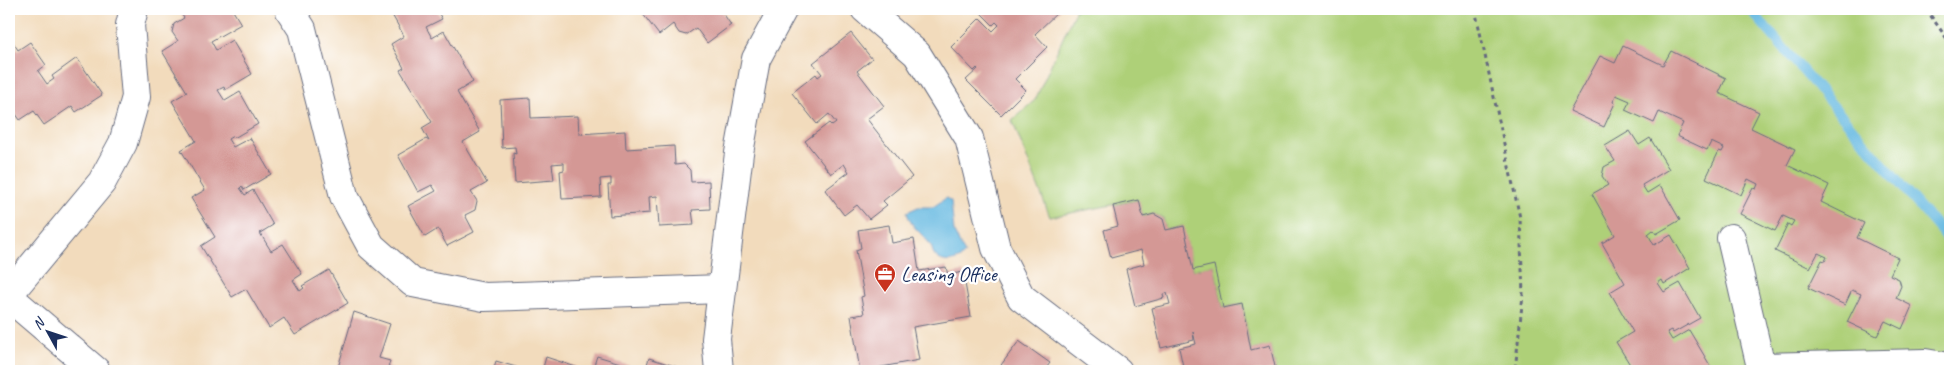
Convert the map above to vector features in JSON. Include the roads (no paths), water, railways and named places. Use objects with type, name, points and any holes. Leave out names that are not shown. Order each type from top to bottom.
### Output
[{"type":"street","points":[[289,9],[302,30],[344,196],[371,246],[413,283],[484,297],[722,289]]},
{"type":"street","points":[[719,371],[716,339],[740,153],[756,59],[783,9]]},
{"type":"street","points":[[865,9],[917,54],[969,138],[996,248],[1022,297],[1118,371]]},
{"type":"street","points":[[96,371],[9,295],[102,182],[123,143],[136,97],[125,14]]},
{"type":"street","points":[[1731,238],[1763,369],[1925,363],[1943,366],[1950,370]]},
{"type":"water","points":[[946,198],[951,201],[954,232],[965,254],[949,262],[937,258],[931,245],[911,222],[907,212],[918,207],[933,207]]},
{"type":"waterway","points":[[1750,9],[1950,242]]},
{"type":"place","name":"Leasing Office","points":[[885,293]]}]
